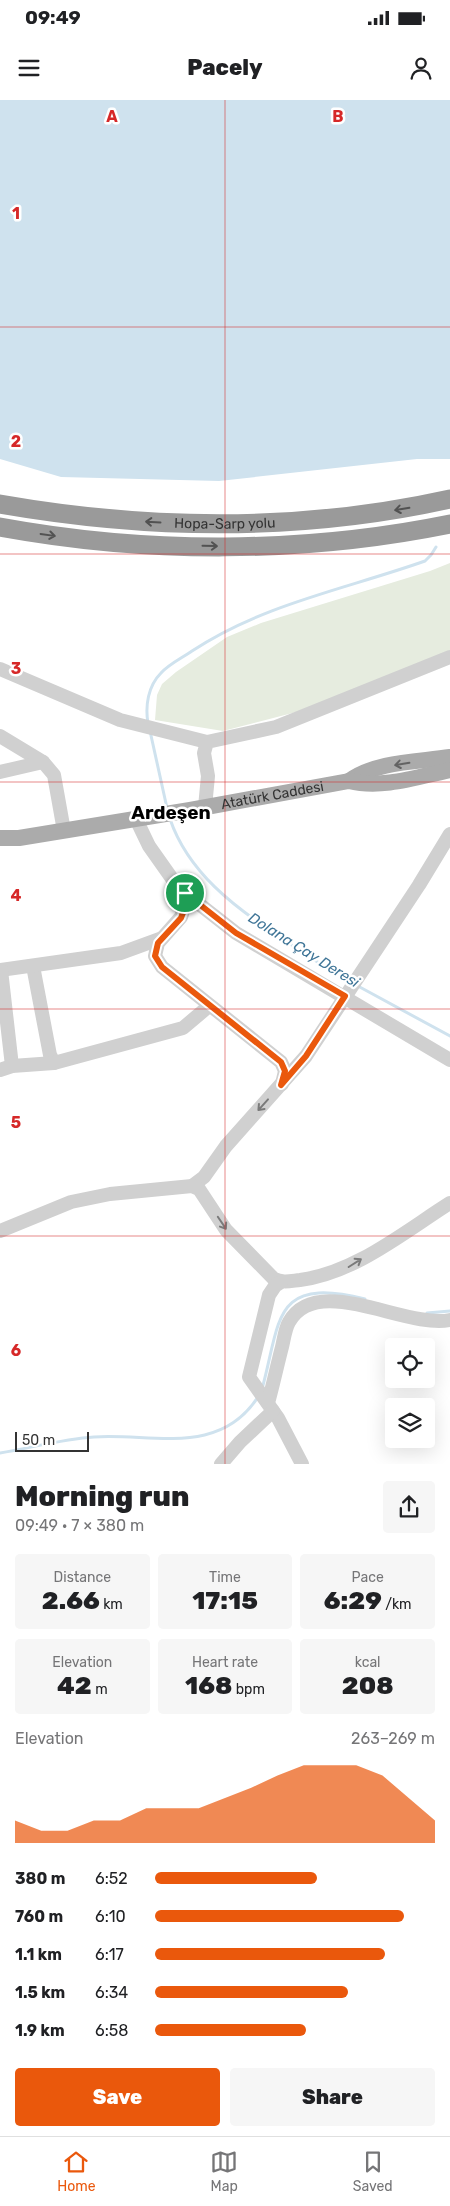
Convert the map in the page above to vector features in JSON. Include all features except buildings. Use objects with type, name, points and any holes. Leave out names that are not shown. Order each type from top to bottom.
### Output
[{"type":"highway","name":"Hopa-Sarp yolu","points":[[0,504],[98,518],[151,522],[229,524],[279,522],[369,514],[450,499]]},
{"type":"highway","name":"Hopa-Sarp yolu","points":[[0,527],[81,539],[151,545],[272,546],[374,537],[450,524]]},
{"type":"main road","name":"Atatürk Caddesi","points":[[0,838],[19,838],[197,809],[349,781],[359,774],[377,768],[450,756]]},
{"type":"main road","name":"Atatürk Caddesi","points":[[349,781],[364,785],[379,784],[450,770]]},
{"type":"main road","name":"Atatürk Caddesi","points":[[0,846],[19,838]]},
{"type":"street","points":[[0,670],[120,720],[207,742],[276,727],[450,656]]},
{"type":"street","points":[[0,736],[43,762],[54,775],[64,830]]},
{"type":"street","points":[[197,809],[208,776],[204,753],[207,742]]},
{"type":"street","points":[[0,772],[43,762]]},
{"type":"street","points":[[143,818],[149,846],[173,880],[185,893],[236,933],[346,994],[450,1060]]},
{"type":"street","points":[[192,1186],[204,1177],[226,1146],[306,1056],[419,885],[450,834]]},
{"type":"street","points":[[185,893],[186,905],[181,918],[158,943],[155,956],[162,967],[281,1062],[285,1071],[281,1085]]},
{"type":"street","points":[[162,938],[121,952],[0,970],[6,1068],[54,1063],[183,1028],[209,1006]]},
{"type":"street","points":[[33,966],[50,1055],[54,1063]]},
{"type":"street","points":[[0,1231],[70,1202],[110,1194],[192,1186],[199,1189],[226,1230],[274,1279],[281,1282]]},
{"type":"street","points":[[302,1464],[271,1407],[249,1377],[269,1296],[274,1286],[281,1282],[320,1278],[349,1267],[450,1203]]},
{"type":"street","points":[[221,1464],[271,1407],[288,1323],[296,1311],[307,1304],[325,1301],[352,1303],[413,1318],[450,1320]]},
{"type":"shaded area","points":[[450,563],[450,654],[304,710],[223,731],[155,720],[157,695],[162,684],[176,672],[227,637],[261,623],[430,571]]},
{"type":"water","points":[[0,100],[450,100],[450,459],[417,459],[219,481],[61,477],[0,459]]},
{"type":"waterway","name":"Dolana Çay Deresi","points":[[148,723],[147,703],[153,684],[164,670],[192,651],[219,635],[276,609],[425,561],[436,547]]},
{"type":"waterway","name":"Dolana Çay Deresi","points":[[150,731],[167,808]]},
{"type":"waterway","name":"Dolana Çay Deresi","points":[[170,819],[188,856],[214,887],[246,913],[297,949],[351,982]]},
{"type":"waterway","name":"Dolana Çay Deresi","points":[[356,985],[450,1036]]},
{"type":"waterway","name":"Dolana Çay Deresi","points":[[262,1389],[278,1324],[286,1310],[297,1299],[312,1294],[335,1293],[365,1299]]},
{"type":"waterway","name":"Dolana Çay Deresi","points":[[427,1313],[450,1311]]},
{"type":"waterway","name":"Dolana Çay Deresi","points":[[0,1453],[82,1438],[184,1438],[205,1435],[224,1428],[242,1416],[258,1397]]},
{"type":"district","name":"Ardeşen","points":[[171,812]]},
{"type":"route","points":[[185,893],[236,933],[345,996],[306,1056],[281,1085],[285,1071],[281,1062],[162,967],[155,956],[158,943],[181,918],[186,905],[185,893]]}]
